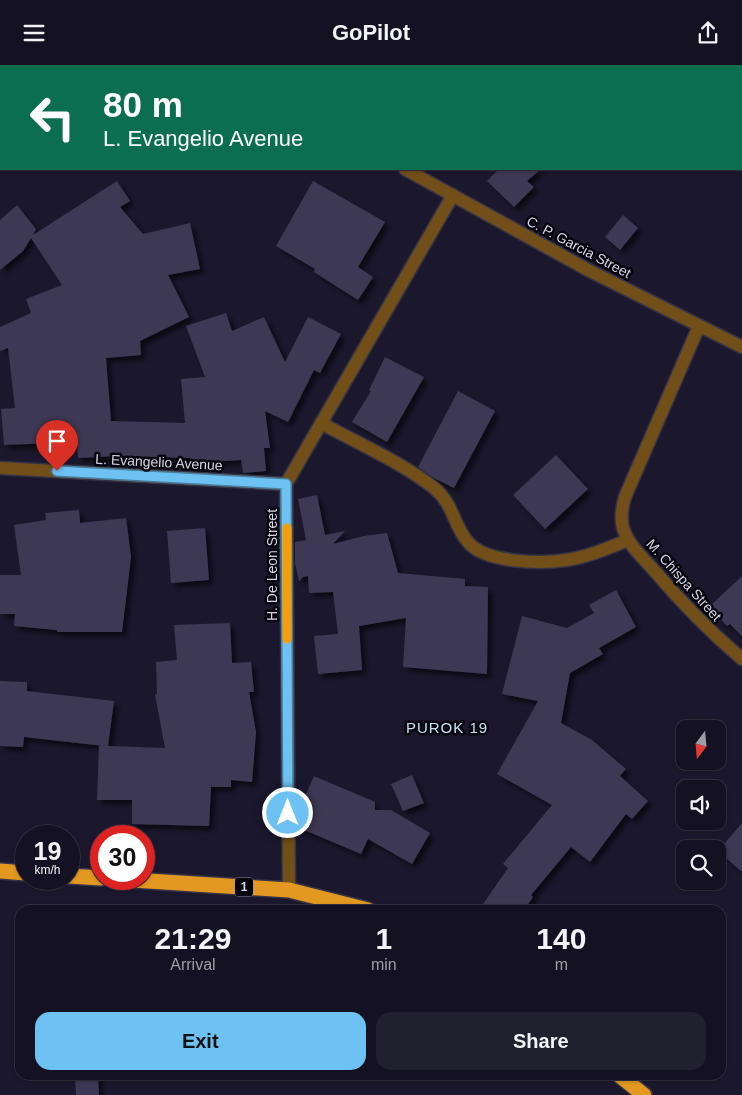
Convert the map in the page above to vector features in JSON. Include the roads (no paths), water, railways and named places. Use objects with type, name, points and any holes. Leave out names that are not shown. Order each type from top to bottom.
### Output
[{"type":"highway","points":[[0,871],[15,872]]},
{"type":"highway","name":"1","points":[[155,881],[289,890],[348,905]]},
{"type":"highway","points":[[625,1080],[644,1095]]},
{"type":"street","name":"C. P. Garcia Street","points":[[406,170],[588,270],[742,347]]},
{"type":"street","points":[[286,484],[453,195]]},
{"type":"street","points":[[321,423],[413,473],[434,489],[445,499],[467,541],[473,548],[483,554],[503,559],[526,561],[565,561],[595,554],[628,540],[622,526],[621,513],[625,497],[699,326]]},
{"type":"street","name":"L. Evangelio Avenue","points":[[0,467],[286,484]]},
{"type":"street","name":"H. De Leon Street","points":[[286,484],[289,890]]},
{"type":"street","name":"M. Chispa Street","points":[[628,540],[687,607],[716,637],[742,659]]},
{"type":"district","name":"PUROK 19","points":[[447,727]]}]
